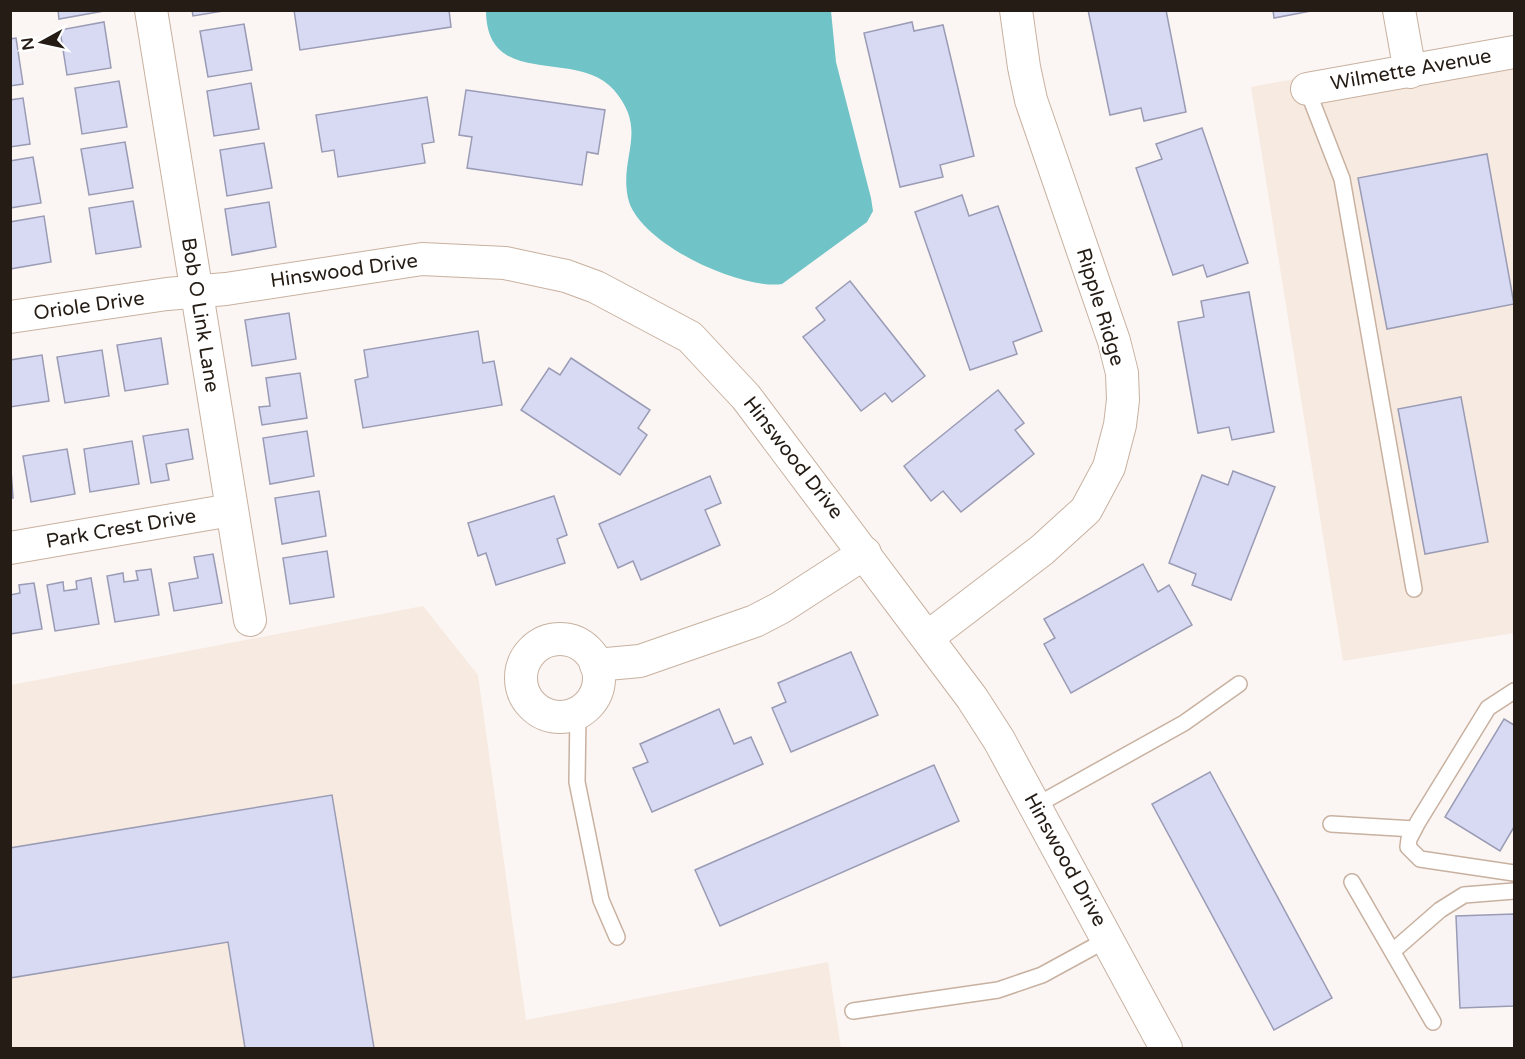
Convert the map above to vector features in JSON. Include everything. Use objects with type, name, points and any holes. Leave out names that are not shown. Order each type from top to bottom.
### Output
[{"type":"street","name":"Bob O Link Lane","points":[[151,10],[182,294],[231,510],[250,620]]},
{"type":"street","name":"Ripple Ridge","points":[[928,636],[1042,550],[1086,510],[1108,467],[1120,425],[1123,400],[1122,373],[1114,341],[1031,100],[1016,10]]},
{"type":"street","points":[[1399,10],[1410,72]]},
{"type":"street","name":"Wilmette Avenue","points":[[1307,89],[1515,52]]},
{"type":"street","name":"Hinswood Drive","points":[[182,294],[422,259],[505,263],[566,276],[596,286],[690,337],[758,412],[928,636],[989,723],[1166,1048]]},
{"type":"street","name":"Oriole Drive","points":[[10,318],[182,294]]},
{"type":"street","name":"Park Crest Drive","points":[[10,548],[231,510]]},
{"type":"street","points":[[596,665],[640,661],[755,621],[780,609],[865,553]]},
{"type":"street","points":[[562,639],[585,648],[596,665],[599,681],[596,694],[578,713],[565,717],[552,716],[539,711],[523,691],[521,677],[523,664],[539,645],[562,639]]},
{"type":"lane","points":[[1307,89],[1342,179],[1414,589]]},
{"type":"lane","points":[[1035,806],[1184,723],[1239,684]]},
{"type":"lane","points":[[1515,691],[1488,708],[1414,829],[1408,847],[1420,859],[1515,873]]},
{"type":"lane","points":[[578,713],[577,782],[602,900],[617,937]]},
{"type":"lane","points":[[1331,824],[1414,829]]},
{"type":"lane","points":[[1352,882],[1433,1022]]},
{"type":"lane","points":[[1394,951],[1440,910],[1464,895],[1515,891]]},
{"type":"lane","points":[[853,1011],[998,990],[1042,975],[1108,939]]},
{"type":"shaded area","points":[[1514,38],[1514,633],[1343,661],[1251,87]]},
{"type":"shaded area","points":[[423,606],[478,675],[526,1020],[828,962],[841,1048],[11,1048],[11,685]]},
{"type":"water","points":[[486,11],[831,11],[836,62],[873,211],[867,222],[782,284],[763,284],[741,279],[692,260],[650,231],[635,215],[628,198],[626,183],[631,144],[630,118],[614,90],[598,78],[579,71],[517,60],[501,51],[490,36]]},
{"type":"building","points":[[58,10],[103,10],[104,11],[59,19]]},
{"type":"building","points":[[192,10],[229,10],[193,16]]},
{"type":"building","points":[[294,10],[449,10],[451,27],[300,50]]},
{"type":"building","points":[[1088,10],[1166,10],[1186,112],[1144,121],[1141,108],[1110,115]]},
{"type":"building","points":[[1273,10],[1316,10],[1274,18]]},
{"type":"building","points":[[104,22],[111,68],[67,75],[60,30]]},
{"type":"building","points":[[912,22],[914,31],[943,25],[974,156],[940,165],[943,177],[900,187],[864,33]]},
{"type":"building","points":[[244,24],[252,70],[208,77],[200,31]]},
{"type":"building","points":[[16,38],[23,84],[10,86],[10,39]]},
{"type":"building","points":[[119,81],[127,127],[82,134],[75,88]]},
{"type":"building","points":[[251,83],[259,129],[214,136],[207,91]]},
{"type":"building","points":[[466,90],[605,110],[598,154],[587,152],[582,185],[467,168],[472,137],[459,135]]},
{"type":"building","points":[[427,97],[434,142],[422,144],[425,163],[338,177],[334,150],[322,152],[316,115]]},
{"type":"building","points":[[23,98],[30,144],[10,147],[10,100]]},
{"type":"building","points":[[1202,128],[1248,263],[1207,277],[1203,265],[1173,275],[1136,168],[1162,159],[1156,144]]},
{"type":"building","points":[[125,142],[133,188],[89,195],[81,149]]},
{"type":"building","points":[[264,143],[272,188],[227,196],[220,150]]},
{"type":"building","points":[[1487,154],[1514,304],[1387,329],[1358,178]]},
{"type":"building","points":[[33,157],[41,203],[10,208],[10,161]]},
{"type":"building","points":[[962,195],[969,216],[998,206],[1042,331],[1013,342],[1017,354],[970,370],[915,212]]},
{"type":"building","points":[[133,201],[141,247],[96,254],[89,208]]},
{"type":"building","points":[[269,202],[276,247],[232,255],[225,209]]},
{"type":"building","points":[[44,216],[51,262],[10,269],[10,222]]},
{"type":"building","points":[[850,281],[925,376],[892,402],[885,393],[861,411],[803,337],[825,320],[816,308]]},
{"type":"building","points":[[1249,292],[1274,432],[1232,440],[1229,427],[1198,433],[1178,322],[1204,317],[1201,301]]},
{"type":"building","points":[[289,313],[296,359],[252,366],[245,320]]},
{"type":"building","points":[[478,331],[483,363],[494,361],[502,405],[363,428],[355,380],[368,377],[364,350]]},
{"type":"building","points":[[161,338],[168,384],[125,391],[117,345]]},
{"type":"building","points":[[102,350],[109,396],[65,403],[57,357]]},
{"type":"building","points":[[42,355],[49,401],[10,407],[10,360]]},
{"type":"building","points":[[571,358],[650,410],[638,428],[647,435],[620,475],[521,410],[549,368],[560,375]]},
{"type":"building","points":[[300,373],[307,418],[262,425],[259,407],[270,406],[266,378]]},
{"type":"building","points":[[998,390],[1024,423],[1015,430],[1034,454],[961,512],[943,491],[931,501],[904,466]]},
{"type":"building","points":[[1461,397],[1488,542],[1425,554],[1398,409]]},
{"type":"building","points":[[188,429],[193,459],[166,464],[169,480],[151,483],[143,436]]},
{"type":"building","points":[[307,431],[314,476],[270,484],[263,438]]},
{"type":"building","points":[[132,441],[139,484],[90,492],[84,449]]},
{"type":"building","points":[[67,449],[75,494],[31,502],[23,456]]},
{"type":"building","points":[[10,455],[13,498],[10,498]]},
{"type":"building","points":[[1233,471],[1275,487],[1231,600],[1192,585],[1196,574],[1169,563],[1202,475],[1228,485]]},
{"type":"building","points":[[710,476],[721,503],[705,510],[720,545],[641,580],[633,561],[618,568],[599,524]]},
{"type":"building","points":[[319,491],[326,536],[282,544],[275,498]]},
{"type":"building","points":[[554,496],[567,535],[557,539],[565,563],[496,585],[486,553],[478,556],[468,523]]},
{"type":"building","points":[[327,551],[334,597],[290,604],[283,558]]},
{"type":"building","points":[[213,554],[222,603],[174,611],[169,583],[198,578],[194,557]]},
{"type":"building","points":[[1143,564],[1158,592],[1169,585],[1192,625],[1071,693],[1044,644],[1055,638],[1044,619]]},
{"type":"building","points":[[151,569],[159,615],[115,622],[107,576],[123,573],[124,582],[138,580],[136,571]]},
{"type":"building","points":[[91,578],[99,624],[55,631],[47,585],[63,582],[64,591],[77,589],[76,581]]},
{"type":"building","points":[[34,583],[42,629],[10,634],[10,595],[20,593],[19,585]]},
{"type":"building","points":[[851,652],[878,715],[791,752],[772,708],[786,702],[778,683]]},
{"type":"building","points":[[719,709],[734,744],[751,737],[763,764],[652,812],[633,768],[648,762],[640,744]]},
{"type":"building","points":[[1504,719],[1514,725],[1514,827],[1500,851],[1445,817]]},
{"type":"building","points":[[934,765],[959,821],[720,926],[695,870]]},
{"type":"building","points":[[1210,772],[1332,998],[1274,1030],[1152,804]]},
{"type":"building","points":[[332,795],[374,1048],[245,1048],[228,942],[10,978],[10,848]]},
{"type":"building","points":[[1514,914],[1514,1006],[1460,1008],[1456,916]]}]
